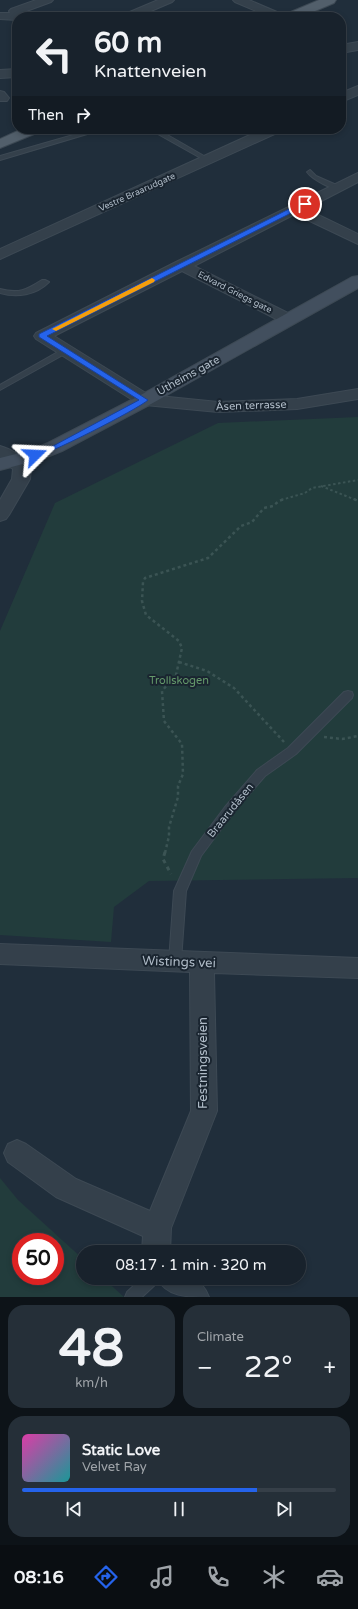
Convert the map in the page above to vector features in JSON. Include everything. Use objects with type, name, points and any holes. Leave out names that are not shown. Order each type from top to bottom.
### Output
[{"type":"main road","points":[[302,12],[330,0]]},
{"type":"main road","points":[[0,144],[23,134]]},
{"type":"main road","name":"Utheims gate","points":[[5,459],[55,447],[144,400],[358,281]]},
{"type":"street","points":[[12,12],[47,0]]},
{"type":"street","points":[[139,12],[168,0]]},
{"type":"street","points":[[239,0],[268,12]]},
{"type":"street","points":[[1,16],[12,12]]},
{"type":"street","points":[[1,16],[12,16]]},
{"type":"street","points":[[346,48],[358,46]]},
{"type":"street","points":[[0,74],[12,73]]},
{"type":"street","points":[[346,96],[358,90]]},
{"type":"street","name":"Vestre Braarudgate","points":[[0,255],[263,134]]},
{"type":"street","points":[[144,400],[42,336],[358,177]]},
{"type":"street","points":[[294,209],[358,240]]},
{"type":"street","name":"Edvard Griegs gate","points":[[181,265],[288,319]]},
{"type":"street","name":"Åsen terrasse","points":[[144,400],[218,407],[297,404],[358,394]]},
{"type":"street","points":[[0,515],[21,479],[22,468],[5,459]]},
{"type":"street","name":"Wistings vei","points":[[0,954],[358,968]]},
{"type":"street","name":"Festningsveien","points":[[17,1153],[66,1188],[157,1240],[204,1111],[202,962]]},
{"type":"street","points":[[180,1285],[195,1297]]},
{"type":"lane","points":[[0,158],[84,134]]},
{"type":"lane","points":[[161,134],[208,160]]},
{"type":"lane","points":[[310,172],[314,177],[338,187]]},
{"type":"lane","points":[[0,291],[9,295],[18,295],[27,293],[45,282]]},
{"type":"lane","points":[[0,388],[66,351]]},
{"type":"lane","name":"Braarudåsen","points":[[175,961],[180,891],[196,854],[229,810],[261,773],[292,751],[348,695]]},
{"type":"lane","points":[[132,1297],[145,1285]]},
{"type":"path","points":[[180,891],[175,883],[169,867],[163,859],[169,836],[169,827],[178,797],[178,786],[183,774],[182,744],[164,721],[162,692],[176,675],[182,648],[179,642],[146,615],[142,601],[143,582],[145,578],[208,558],[242,526],[252,522],[264,508],[273,506],[279,501],[321,486],[358,480]]},
{"type":"path","points":[[321,486],[358,501]]},
{"type":"path","points":[[179,662],[207,671],[234,688],[292,751]]},
{"type":"path","points":[[308,735],[342,739],[358,736]]},
{"type":"green space","name":"Trollskogen","points":[[358,417],[358,878],[149,881],[114,907],[111,942],[0,935],[0,631],[55,503],[218,423]]},
{"type":"green space","points":[[0,1178],[18,1200],[54,1233],[12,1233],[12,1285],[64,1285],[64,1242],[76,1253],[76,1285],[111,1285],[124,1297],[0,1297]]},
{"type":"slow traffic","points":[[56,329],[152,280]]},
{"type":"route","points":[[35,455],[55,447],[144,400],[42,336],[305,204]]}]
